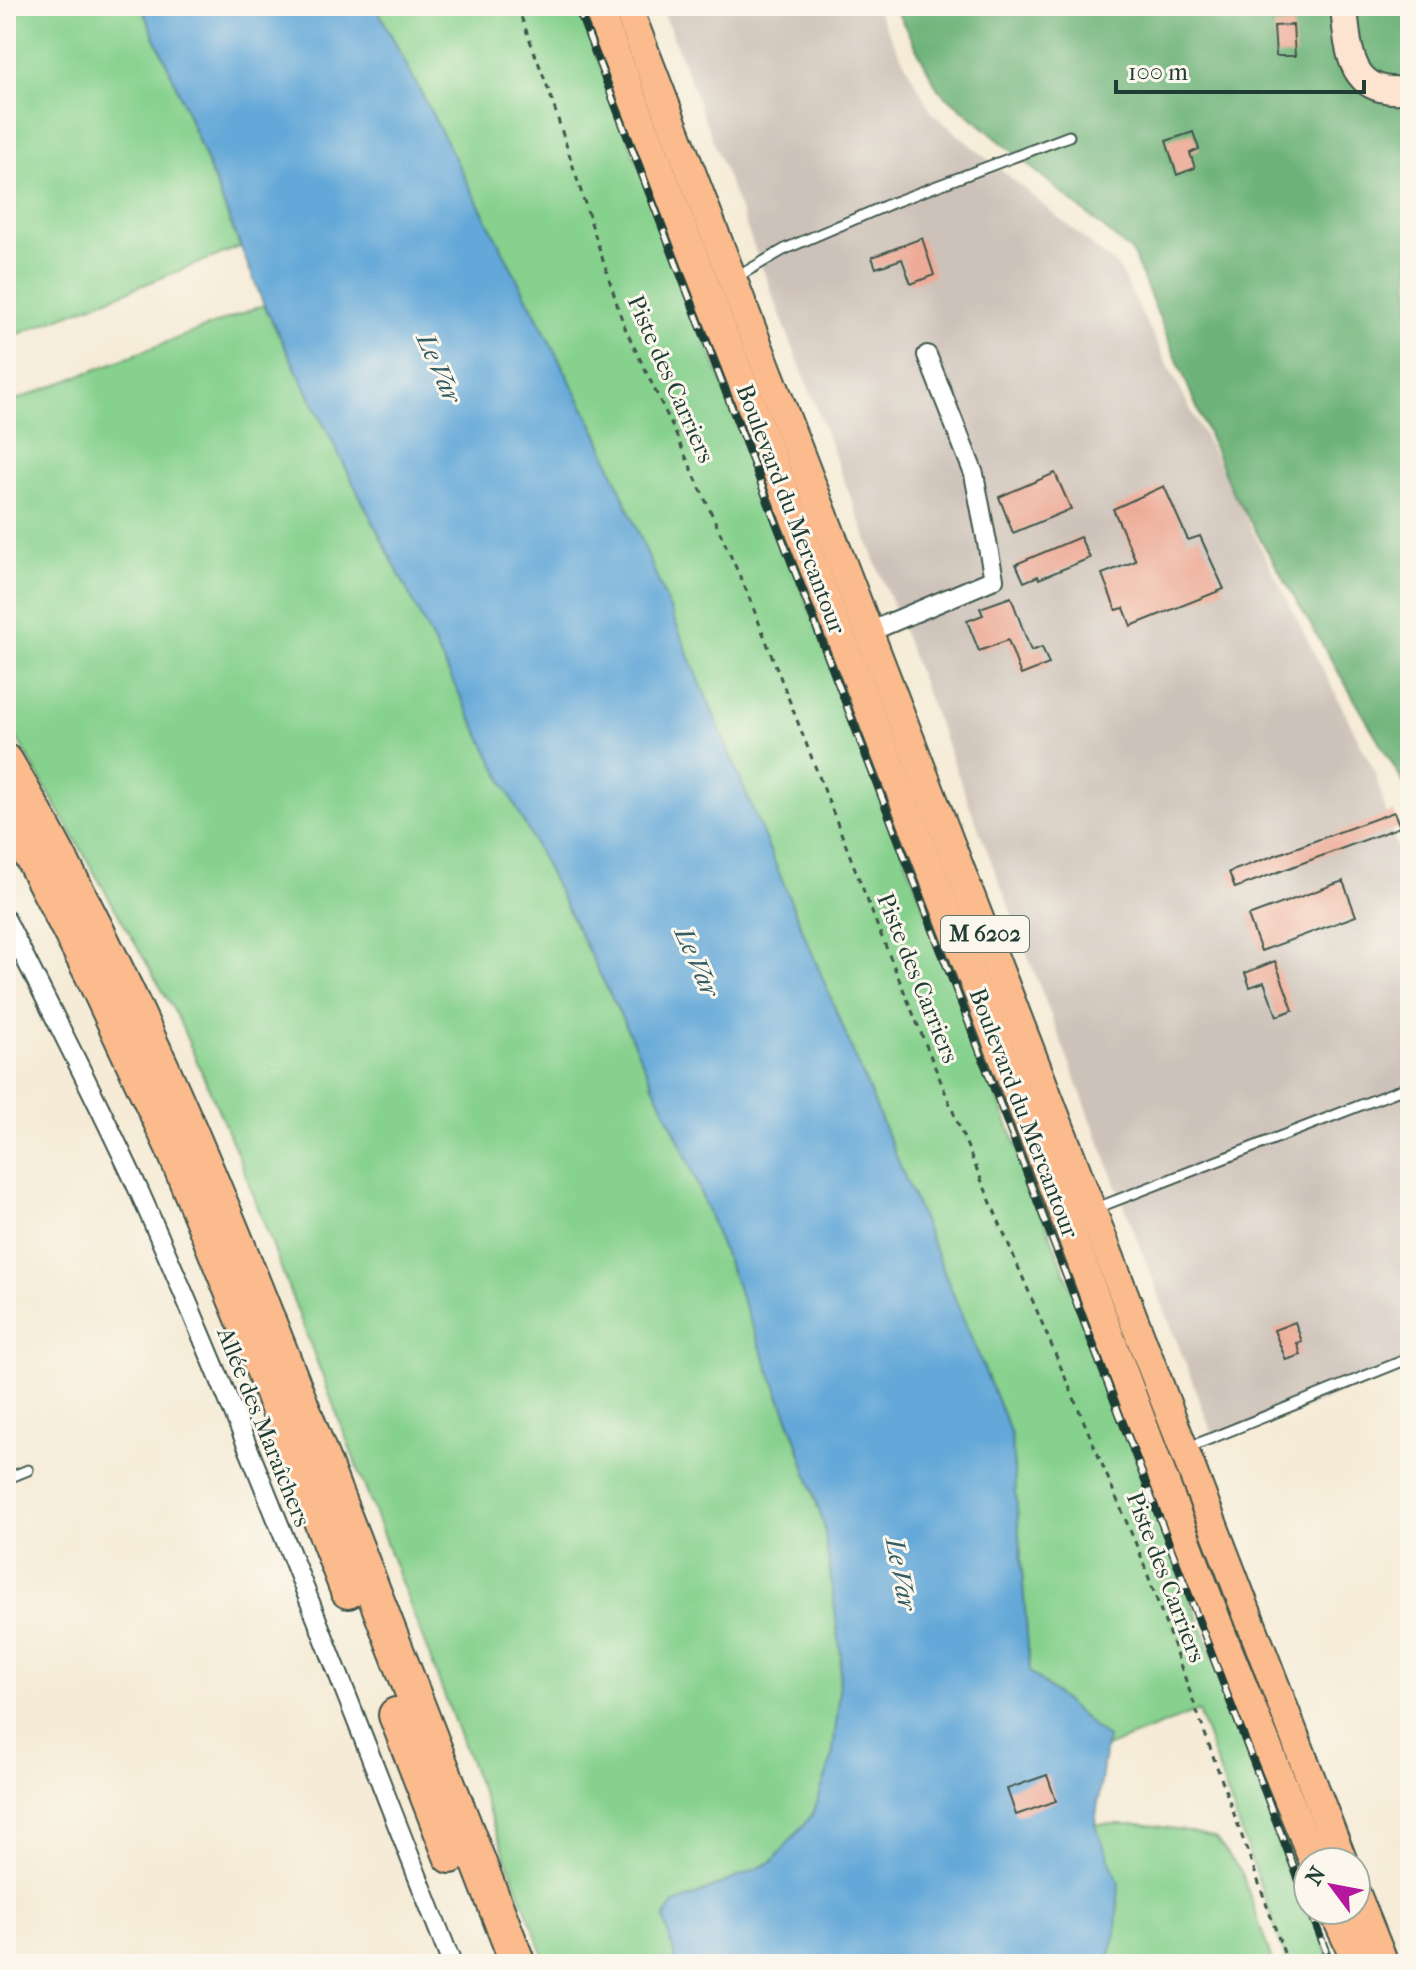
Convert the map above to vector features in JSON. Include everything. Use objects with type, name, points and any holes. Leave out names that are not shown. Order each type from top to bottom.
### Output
[{"type":"highway","points":[[6,762],[45,829],[110,957],[214,1184],[518,1964]]},
{"type":"highway","points":[[6,812],[92,974],[180,1164],[251,1338],[493,1964]]},
{"type":"main road","name":"Boulevard du Mercantour","points":[[597,6],[1056,1194],[1222,1635],[1308,1846]]},
{"type":"main road","name":"Boulevard du Mercantour","points":[[627,6],[1337,1846]]},
{"type":"main road","points":[[1340,1926],[1358,1964]]},
{"type":"main road","points":[[1369,1926],[1384,1964]]},
{"type":"street","points":[[1344,6],[1352,63],[1360,78],[1377,87],[1395,91],[1410,89]]},
{"type":"street","points":[[869,632],[994,579],[974,474],[927,355]]},
{"type":"street","name":"Allée des Maraîchers","points":[[6,920],[120,1151],[222,1384],[452,1964]]},
{"type":"lane","points":[[732,280],[785,249],[892,203],[1069,136]]},
{"type":"lane","points":[[1091,1210],[1410,1086]]},
{"type":"lane","points":[[1184,1449],[1410,1358]]},
{"type":"lane","points":[[6,1479],[28,1470]]},
{"type":"path","name":"Piste des Carriers","points":[[517,6],[549,91],[624,326],[747,592],[888,954],[1141,1556],[1288,1964]]},
{"type":"shaded area","points":[[661,6],[874,6],[932,113],[1118,267],[1374,770],[1410,894],[1410,1366],[1216,1443]]},
{"type":"green space","points":[[6,6],[141,6],[174,80],[240,247],[6,339]]},
{"type":"green space","points":[[376,6],[577,6],[1292,1862],[1292,1926],[1316,1926],[1331,1964],[1288,1964],[1198,1711],[1106,1747],[1107,1738],[1030,1672],[1011,1434],[597,433]]},
{"type":"green space","points":[[894,6],[1410,6],[1410,794],[1231,489],[1132,252],[938,89]]},
{"type":"green space","points":[[264,305],[623,1020],[685,1153],[796,1439],[824,1526],[841,1655],[832,1759],[813,1814],[772,1862],[673,1905],[664,1919],[677,1964],[547,1964],[236,1150],[177,1016],[6,719],[6,404]]},
{"type":"green space","points":[[1095,1824],[1141,1824],[1215,1838],[1242,1873],[1273,1964],[1107,1964],[1116,1933]]},
{"type":"water","name":"Le Var","points":[[141,6],[376,6],[597,433],[1011,1434],[1030,1672],[1107,1738],[1095,1824],[1119,1883],[1116,1933],[1107,1964],[677,1964],[664,1919],[673,1905],[772,1862],[813,1814],[832,1759],[841,1655],[824,1526],[796,1438],[685,1153],[623,1020],[264,305]]},
{"type":"building","points":[[1293,25],[1295,56],[1276,56],[1274,26]]},
{"type":"building","points":[[1193,132],[1199,149],[1190,153],[1195,168],[1177,175],[1166,141]]},
{"type":"building","points":[[922,238],[934,275],[911,284],[902,259],[876,268],[872,257]]},
{"type":"building","points":[[1055,473],[1071,509],[1013,533],[999,497]]},
{"type":"building","points":[[1164,486],[1188,540],[1200,536],[1224,589],[1131,626],[1124,608],[1116,610],[1102,574],[1136,561],[1113,509]]},
{"type":"building","points":[[1080,537],[1090,558],[1024,582],[1016,564]]},
{"type":"building","points":[[1011,597],[1031,651],[1042,647],[1049,664],[1021,675],[1008,640],[979,651],[967,621],[983,615],[980,608]]},
{"type":"building","points":[[1394,812],[1400,827],[1235,888],[1229,872]]},
{"type":"building","points":[[1343,881],[1356,916],[1261,951],[1248,916]]},
{"type":"building","points":[[1275,961],[1293,1010],[1277,1016],[1264,982],[1250,987],[1245,973]]},
{"type":"building","points":[[1295,1322],[1302,1342],[1297,1343],[1301,1355],[1286,1360],[1274,1330]]},
{"type":"building","points":[[1047,1775],[1056,1801],[1016,1815],[1007,1789]]},
{"type":"railway","points":[[577,6],[1292,1862]]},
{"type":"railway","points":[[1316,1926],[1331,1964]]}]
